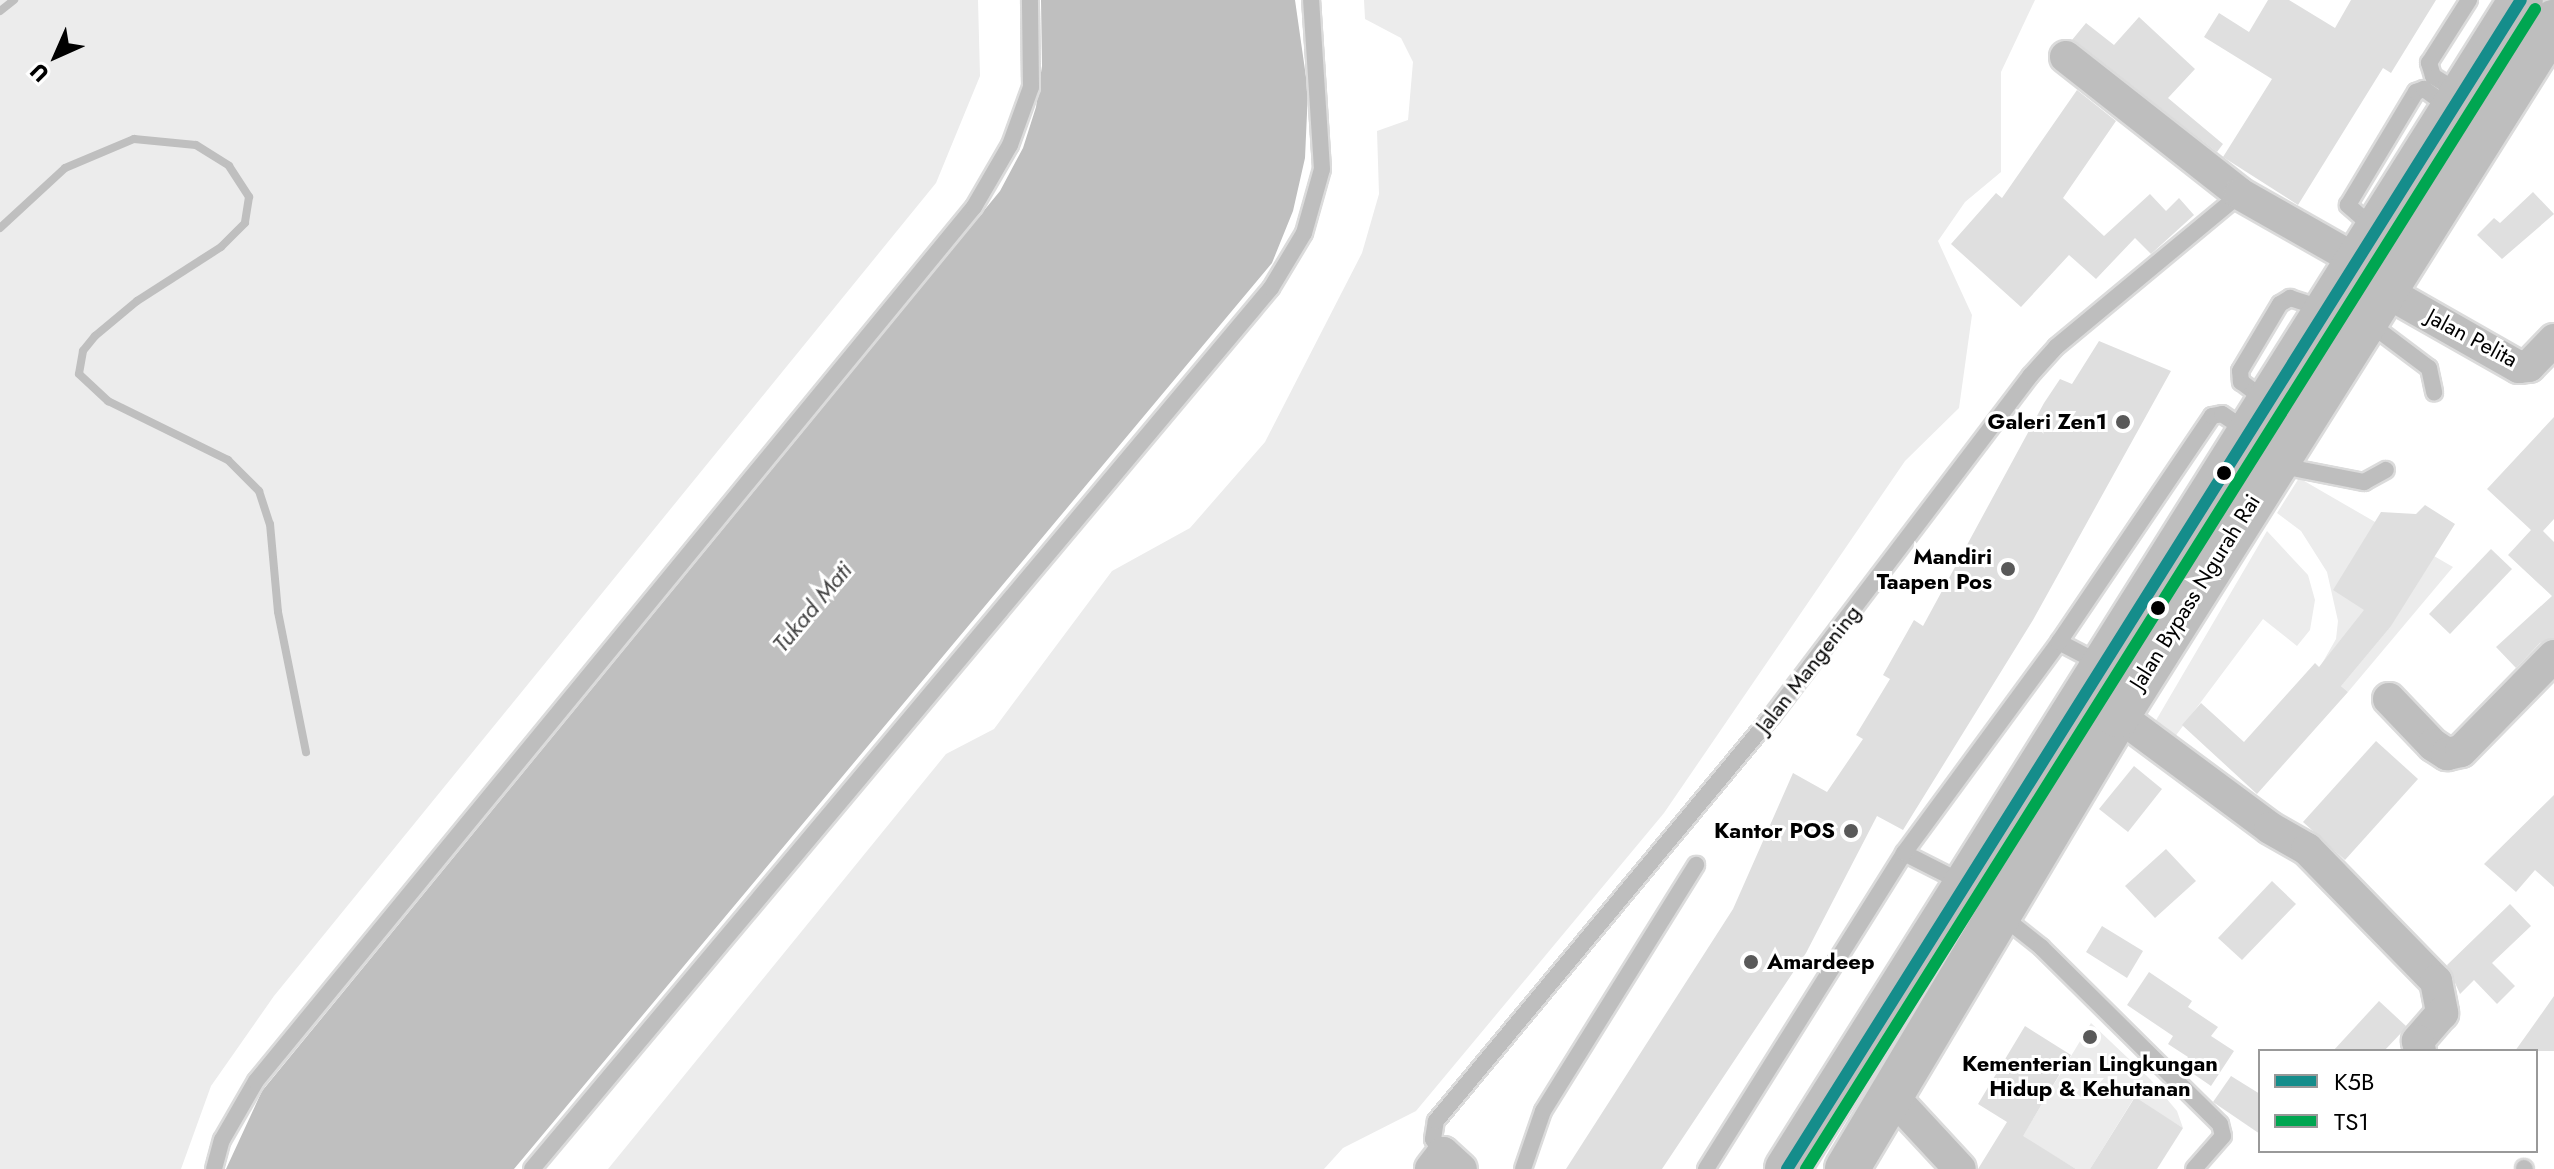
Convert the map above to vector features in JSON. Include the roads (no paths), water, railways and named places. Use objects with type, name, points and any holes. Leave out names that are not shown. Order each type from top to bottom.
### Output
[{"type":"highway","name":"Jalan Bypass Ngurah Rai","points":[[1787,1169],[2105,666],[2265,434],[2362,282],[2456,102],[2521,0]]},
{"type":"highway","name":"Jalan Bypass Ngurah Rai","points":[[1847,1169],[2002,916],[2118,715],[2265,434],[2362,282],[2554,22]]},
{"type":"street","points":[[2066,57],[2240,194],[2362,282]]},
{"type":"street","name":"Jalan Pelita","points":[[2362,282],[2519,367],[2529,366],[2554,340]]},
{"type":"street","points":[[2389,699],[2433,745],[2447,754],[2461,751],[2554,656]]},
{"type":"street","points":[[2118,715],[2270,828],[2307,849],[2436,981],[2442,1013],[2418,1041],[2420,1049]]},
{"type":"street","points":[[1893,1097],[1960,1169]]},
{"type":"lane","points":[[214,1169],[222,1140],[256,1081],[974,207],[1010,145],[1031,87],[1030,0]]},
{"type":"lane","points":[[532,1169],[1271,288],[1304,233],[1322,169],[1311,0]]},
{"type":"lane","points":[[2456,102],[2433,76],[2429,63],[2469,0]]},
{"type":"lane","name":"Jalan Mangening","points":[[1445,1164],[1433,1139],[1436,1121],[1772,716],[2030,376],[2056,347],[2240,194]]},
{"type":"lane","points":[[2362,282],[2429,368],[2434,392]]},
{"type":"lane","points":[[1706,1169],[1904,853],[2059,642],[2212,416],[2222,414],[2364,482],[2386,470]]},
{"type":"lane","points":[[2059,642],[2105,666]]},
{"type":"lane","points":[[1904,853],[1967,885]]},
{"type":"lane","points":[[1523,1169],[1543,1111],[1696,865]]},
{"type":"lane","points":[[2002,916],[2041,947],[2220,1124],[2223,1136],[2194,1169]]},
{"type":"water","points":[[1041,0],[1295,0],[1308,91],[1305,158],[1293,211],[1272,263],[514,1169],[226,1169],[262,1091],[1000,191],[1023,148],[1036,107],[1042,66]]},
{"type":"waterway","name":"Tukad Mati","points":[[0,11],[14,0]]},
{"type":"waterway","points":[[0,228],[65,168],[134,139],[196,145],[229,166],[249,197],[245,223],[221,247],[137,301],[95,336],[83,351],[79,374],[108,401],[228,460],[259,491],[270,524],[278,612],[306,752]]},
{"type":"place","name":"Galeri Zen1","points":[[2123,422]]},
{"type":"place","name":"Mandiri Taapen Pos","points":[[2008,569]]},
{"type":"place","name":"Kantor POS","points":[[1851,831]]},
{"type":"place","name":"Amardeep","points":[[1751,962]]},
{"type":"place","name":"Kementerian Lingkungan Hidup & Kehutanan","points":[[2090,1037]]}]
